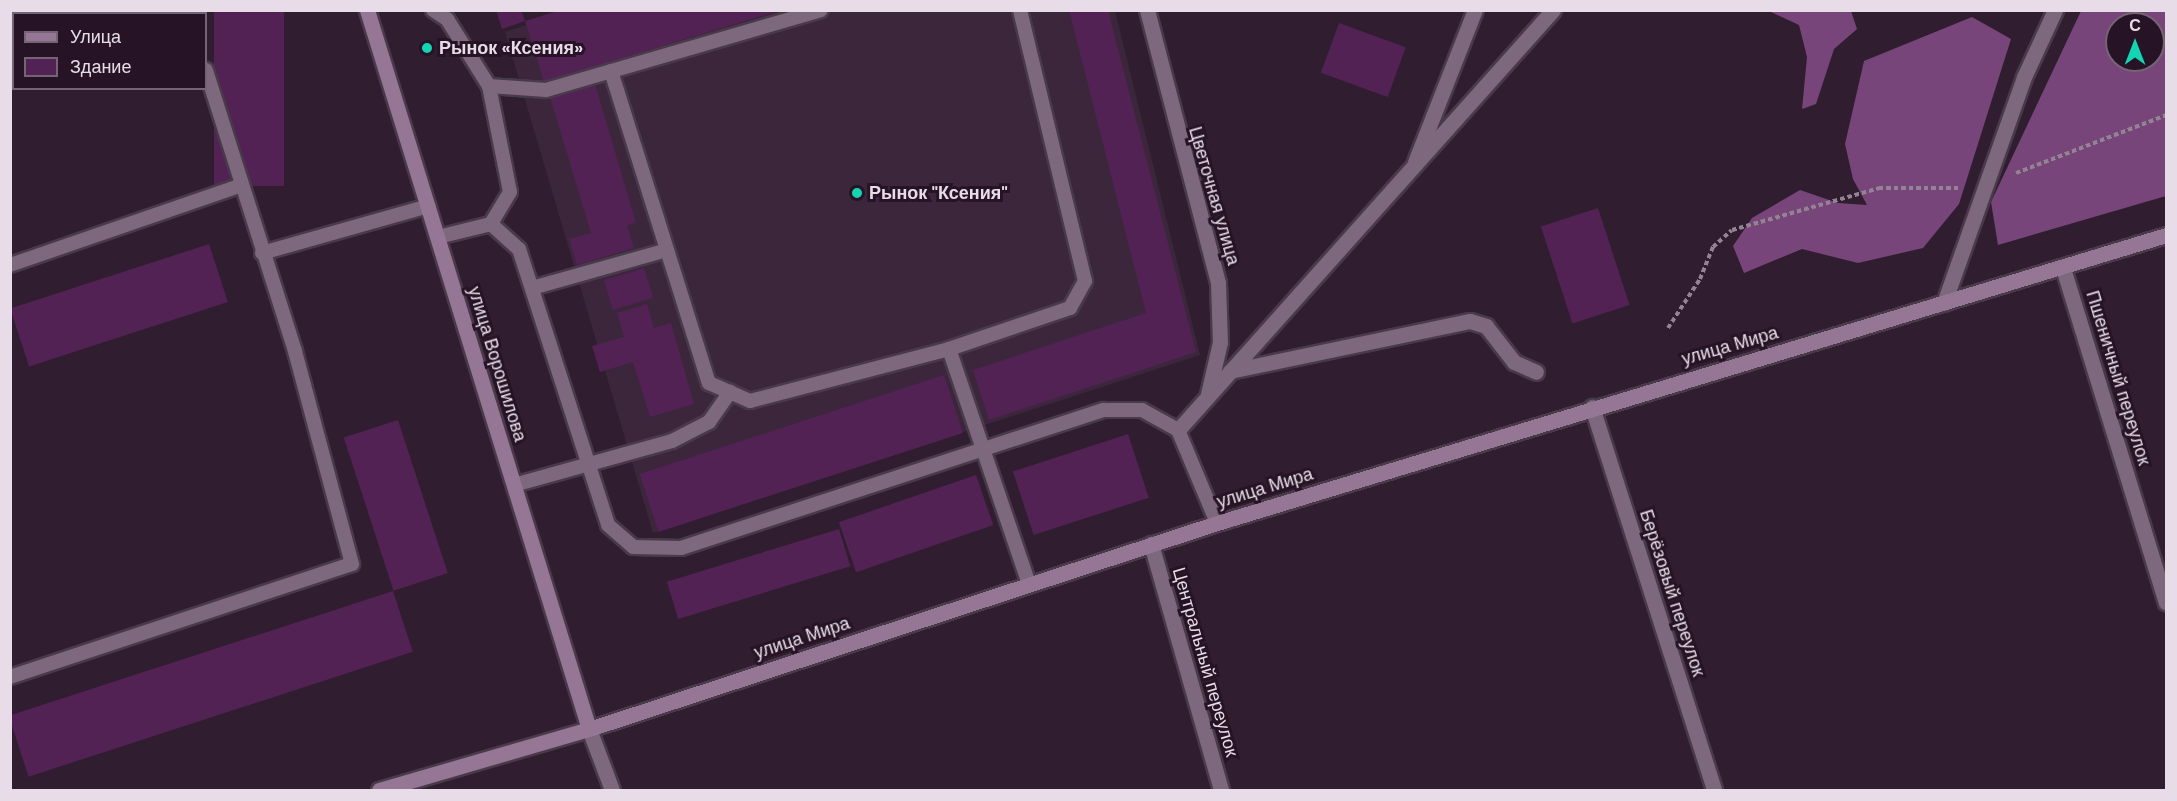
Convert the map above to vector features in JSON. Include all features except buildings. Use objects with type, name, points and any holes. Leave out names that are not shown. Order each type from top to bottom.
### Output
[{"type":"main road","name":"улица Ворошилова","points":[[370,11],[589,729]]},
{"type":"main road","name":"улица Мира","points":[[379,790],[589,729],[1217,523],[1592,407],[2063,268],[2166,235]]},
{"type":"street","name":"Цветочная улица","points":[[1147,10],[1218,283],[1220,342],[1208,394]]},
{"type":"street","points":[[1409,176],[1475,10]]},
{"type":"street","points":[[1178,430],[1208,394],[1409,176],[1553,10]]},
{"type":"street","points":[[1944,303],[2024,77],[2055,10]]},
{"type":"street","name":"Пшеничный переулок","points":[[2063,268],[2166,602]]},
{"type":"street","points":[[1230,371],[1470,321],[1486,326],[1514,362],[1536,372]]},
{"type":"street","name":"Берёзовый переулок","points":[[1592,407],[1714,790]]},
{"type":"street","name":"Центральный переулок","points":[[1151,544],[1221,790]]},
{"type":"street","points":[[589,729],[612,790]]},
{"type":"lane","points":[[433,10],[447,19],[489,86],[510,192],[491,224],[438,237]]},
{"type":"lane","points":[[489,86],[546,90],[821,10]]},
{"type":"lane","points":[[611,71],[709,383],[750,401],[949,350],[1070,308],[1086,281],[1020,10]]},
{"type":"lane","points":[[10,677],[352,564],[295,351],[262,253],[207,73]]},
{"type":"lane","points":[[10,265],[242,185]]},
{"type":"lane","points":[[262,253],[428,206]]},
{"type":"lane","points":[[491,224],[519,249],[608,525],[633,547],[681,548],[1104,410],[1142,410],[1178,430],[1217,523]]},
{"type":"lane","points":[[532,288],[667,250]]},
{"type":"lane","points":[[949,350],[1029,584]]},
{"type":"lane","points":[[514,485],[672,441],[699,427],[730,392]]},
{"type":"path","points":[[1668,328],[1700,279],[1713,247],[1732,230],[1880,188],[1985,186],[2166,115]]},
{"type":"shaded area","name":"Рынок \"Ксения\"","points":[[574,10],[1115,11],[1200,355],[653,533],[505,32]]},
{"type":"shaded area","points":[[1769,11],[1851,11],[1857,29],[1834,49],[1816,104],[1802,109],[1807,57],[1799,25]]},
{"type":"shaded area","points":[[2081,11],[2166,11],[2166,196],[1998,245],[1991,202]]},
{"type":"shaded area","points":[[1972,17],[2011,39],[1959,204],[1923,248],[1858,263],[1802,249],[1744,273],[1733,246],[1752,218],[1800,190],[1838,203],[1867,205],[1853,179],[1845,144],[1864,61]]},
{"type":"place","name":"Рынок «Ксения»","points":[[427,48]]},
{"type":"place","name":"Рынок \"Ксения\"","points":[[857,193]]}]
